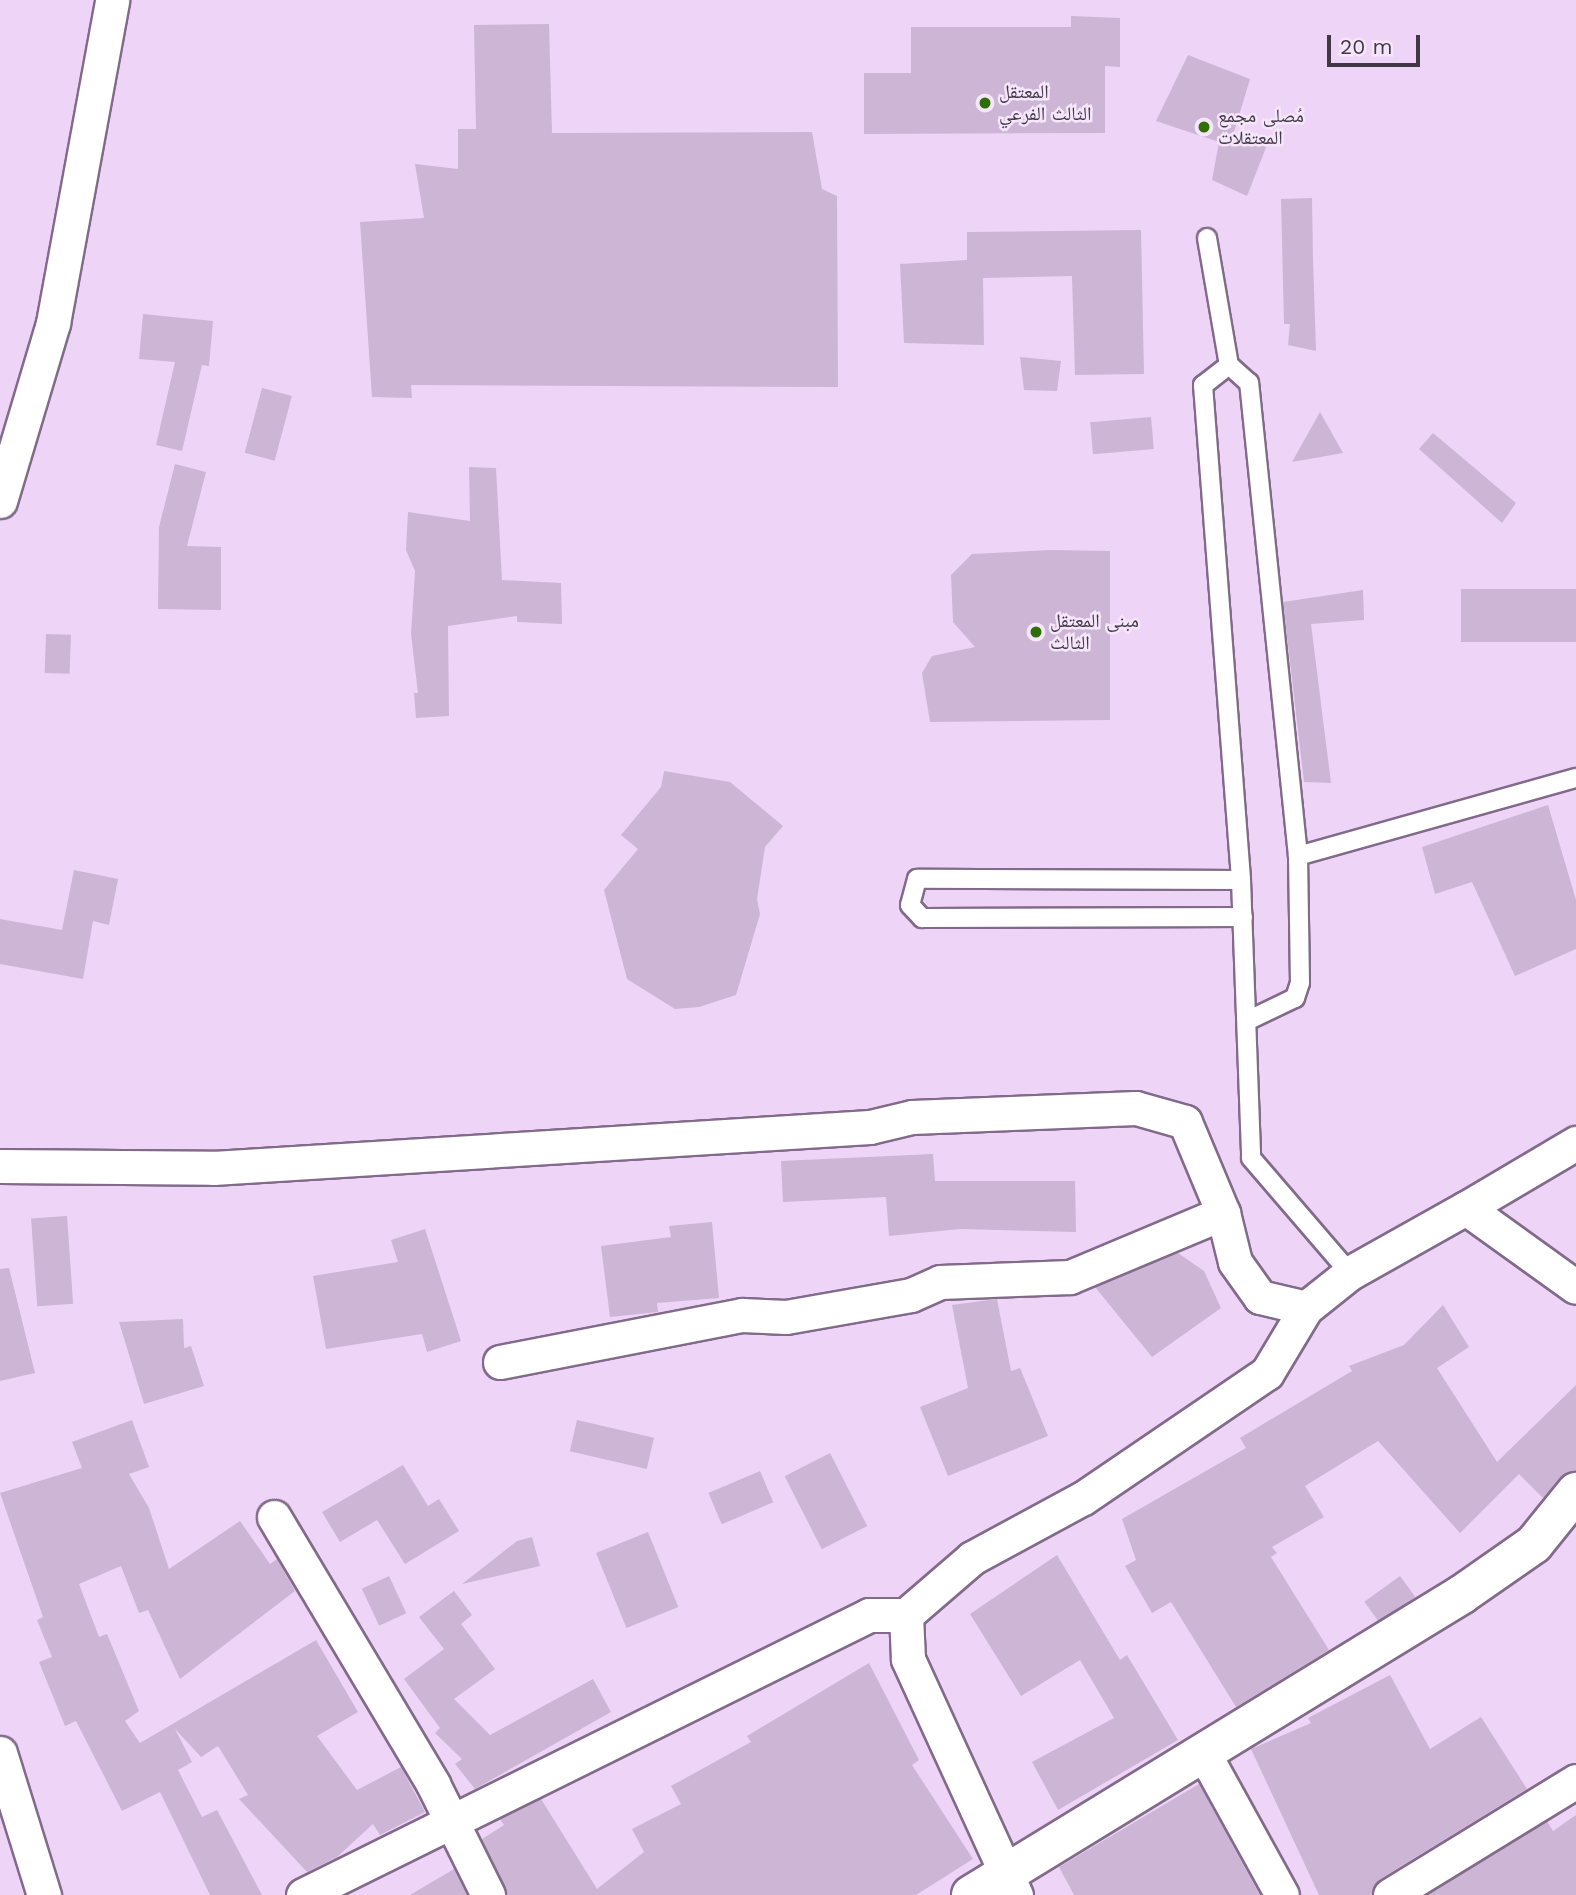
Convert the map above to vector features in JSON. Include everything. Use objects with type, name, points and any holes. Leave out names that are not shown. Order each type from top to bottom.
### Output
[{"type":"street","points":[[0,501],[52,323],[111,0]]},
{"type":"street","points":[[0,1166],[213,1168],[870,1127],[912,1117],[1136,1108],[1185,1122],[1223,1213],[1235,1262],[1260,1297],[1306,1308]]},
{"type":"street","points":[[303,1895],[447,1819],[869,1615],[906,1615],[972,1558],[1083,1499],[1267,1373],[1306,1308],[1350,1273],[1576,1143]]},
{"type":"street","points":[[1466,1208],[1576,1287]]},
{"type":"street","points":[[500,1362],[742,1315],[786,1317],[886,1300],[940,1282],[1070,1277],[1223,1213]]},
{"type":"street","points":[[971,1895],[1012,1884],[1203,1752],[1461,1595],[1534,1544],[1576,1492]]},
{"type":"street","points":[[274,1517],[433,1784],[447,1819],[488,1895]]},
{"type":"street","points":[[906,1615],[908,1659],[1012,1884]]},
{"type":"street","points":[[0,1752],[44,1895]]},
{"type":"street","points":[[1203,1752],[1282,1895]]},
{"type":"street","points":[[1390,1895],[1576,1781]]},
{"type":"lane","points":[[1207,238],[1229,365],[1249,383],[1298,856],[1300,983],[1295,998],[1249,1020]]},
{"type":"lane","points":[[1229,365],[1203,385],[1241,880],[1249,1020],[1251,1158],[1350,1273]]},
{"type":"lane","points":[[1298,856],[1576,778]]},
{"type":"lane","points":[[1241,880],[917,879],[910,905],[922,918],[1243,917]]},
{"type":"building","name":"المعتقل الثالث الفرعي","points":[[1071,16],[1120,18],[1120,67],[1105,66],[1105,133],[864,134],[864,73],[911,73],[911,27],[1071,27]]},
{"type":"building","points":[[549,24],[552,133],[812,132],[822,189],[837,196],[838,387],[411,385],[412,398],[372,397],[360,222],[424,218],[415,164],[458,169],[458,129],[476,129],[474,25]]},
{"type":"building","name":"مُصلى مجمع المعتقلات","points":[[1188,55],[1250,79],[1234,132],[1267,145],[1247,196],[1212,180],[1219,142],[1156,121]]},
{"type":"building","points":[[1312,198],[1316,351],[1288,345],[1290,324],[1284,324],[1281,199]]},
{"type":"building","points":[[1141,230],[1144,374],[1075,375],[1072,276],[983,278],[984,345],[904,343],[900,264],[967,260],[967,232]]},
{"type":"building","points":[[143,314],[213,321],[209,366],[202,365],[182,451],[156,445],[175,362],[139,359]]},
{"type":"building","points":[[1020,357],[1061,361],[1057,391],[1024,390]]},
{"type":"building","points":[[262,388],[292,396],[275,461],[245,453]]},
{"type":"building","points":[[1320,412],[1343,453],[1292,462]]},
{"type":"building","points":[[1151,417],[1154,449],[1093,454],[1090,422]]},
{"type":"building","points":[[1433,433],[1516,503],[1502,523],[1419,449]]},
{"type":"building","points":[[175,464],[206,472],[187,546],[221,547],[221,610],[158,609],[159,527]]},
{"type":"building","points":[[469,467],[496,468],[502,580],[561,583],[562,624],[517,622],[517,616],[448,626],[449,716],[416,718],[414,693],[418,693],[411,634],[415,571],[406,550],[408,512],[470,521]]},
{"type":"building","name":"مبنى المعتقل الثالث","points":[[1050,550],[1110,551],[1110,720],[930,722],[922,673],[932,656],[975,647],[953,622],[951,575],[972,554]]},
{"type":"building","points":[[1461,589],[1576,589],[1576,642],[1461,642]]},
{"type":"building","points":[[1363,590],[1364,620],[1311,624],[1331,783],[1304,782],[1283,602]]},
{"type":"building","points":[[46,634],[71,635],[70,674],[45,673]]},
{"type":"building","points":[[664,771],[730,782],[783,826],[765,847],[757,899],[760,914],[736,995],[699,1007],[675,1009],[627,979],[604,890],[638,849],[621,835],[661,787]]},
{"type":"building","points":[[1548,805],[1576,900],[1576,949],[1515,976],[1472,882],[1435,894],[1422,847]]},
{"type":"building","points":[[74,870],[118,879],[109,925],[93,921],[83,979],[0,964],[0,919],[62,930]]},
{"type":"building","points":[[933,1154],[935,1181],[1075,1181],[1076,1232],[960,1229],[889,1236],[886,1197],[783,1202],[781,1161]]},
{"type":"building","points":[[67,1216],[73,1304],[37,1306],[31,1219]]},
{"type":"building","points":[[712,1222],[719,1298],[657,1303],[658,1312],[610,1317],[601,1246],[671,1237],[669,1226]]},
{"type":"building","points":[[425,1229],[461,1341],[427,1352],[422,1334],[326,1349],[313,1276],[398,1262],[391,1240]]},
{"type":"building","points":[[1178,1253],[1204,1271],[1221,1308],[1152,1357],[1095,1287]]},
{"type":"building","points":[[9,1268],[35,1373],[0,1381],[0,1269]]},
{"type":"building","points":[[997,1299],[1011,1371],[1020,1368],[1048,1436],[948,1476],[920,1407],[968,1388],[952,1305]]},
{"type":"building","points":[[1443,1305],[1469,1347],[1437,1368],[1497,1462],[1576,1385],[1576,1471],[1559,1478],[1543,1498],[1519,1474],[1460,1533],[1378,1441],[1305,1486],[1324,1517],[1272,1547],[1277,1553],[1271,1557],[1329,1650],[1236,1707],[1171,1602],[1152,1613],[1125,1566],[1136,1560],[1122,1519],[1246,1448],[1240,1438],[1352,1371],[1349,1366],[1404,1345]]},
{"type":"building","points":[[183,1319],[184,1348],[191,1346],[204,1386],[144,1404],[119,1322]]},
{"type":"building","points":[[132,1420],[149,1467],[129,1474],[149,1508],[169,1569],[240,1521],[270,1564],[277,1559],[295,1591],[180,1679],[148,1610],[139,1613],[121,1566],[79,1584],[99,1637],[107,1634],[139,1711],[125,1721],[140,1743],[316,1640],[358,1712],[317,1736],[357,1790],[401,1767],[425,1812],[380,1835],[373,1824],[337,1857],[307,1872],[239,1799],[248,1795],[218,1746],[201,1757],[175,1729],[192,1762],[178,1770],[202,1817],[217,1810],[262,1895],[210,1895],[160,1792],[122,1811],[76,1721],[65,1726],[39,1662],[52,1657],[37,1620],[43,1617],[0,1493],[82,1468],[72,1442]]},
{"type":"building","points":[[577,1420],[654,1438],[647,1469],[570,1451]]},
{"type":"building","points":[[830,1453],[867,1526],[822,1549],[785,1476]]},
{"type":"building","points":[[403,1465],[428,1506],[439,1499],[459,1531],[405,1564],[377,1520],[340,1542],[322,1512]]},
{"type":"building","points":[[760,1471],[773,1502],[722,1524],[708,1493]]},
{"type":"building","points":[[648,1532],[678,1607],[626,1628],[596,1553]]},
{"type":"building","points":[[532,1537],[540,1566],[462,1584],[517,1541]]},
{"type":"building","points":[[1057,1555],[1120,1660],[1127,1655],[1178,1740],[1058,1810],[1032,1762],[1114,1718],[1080,1660],[1021,1696],[970,1614]]},
{"type":"building","points":[[389,1576],[406,1613],[379,1626],[362,1589]]},
{"type":"building","points":[[1400,1576],[1415,1597],[1380,1623],[1364,1602]]},
{"type":"building","points":[[454,1591],[472,1615],[461,1624],[495,1669],[454,1699],[490,1735],[593,1679],[611,1712],[475,1789],[455,1764],[462,1759],[435,1733],[440,1728],[404,1679],[444,1649],[419,1617]]},
{"type":"building","points":[[869,1663],[919,1760],[912,1765],[973,1859],[916,1895],[507,1895],[482,1839],[504,1825],[500,1819],[541,1799],[597,1889],[644,1852],[632,1829],[681,1804],[671,1786],[751,1742],[747,1736]]},
{"type":"building","points":[[1390,1675],[1430,1749],[1481,1717],[1527,1789],[1380,1879],[1371,1895],[1319,1895],[1251,1749],[1311,1723],[1308,1718]]},
{"type":"building","points":[[1199,1784],[1260,1895],[1074,1895],[1059,1867]]},
{"type":"building","points":[[1576,1815],[1576,1895],[1427,1895],[1547,1821],[1553,1831]]},
{"type":"building","points":[[454,1869],[467,1895],[410,1895]]},
{"type":"place","name":"المعتقل الثالث الفرعي","points":[[985,103]]},
{"type":"place","name":"مُصلى مجمع المعتقلات","points":[[1204,127]]},
{"type":"place","name":"مبنى المعتقل الثالث","points":[[1036,632]]}]
